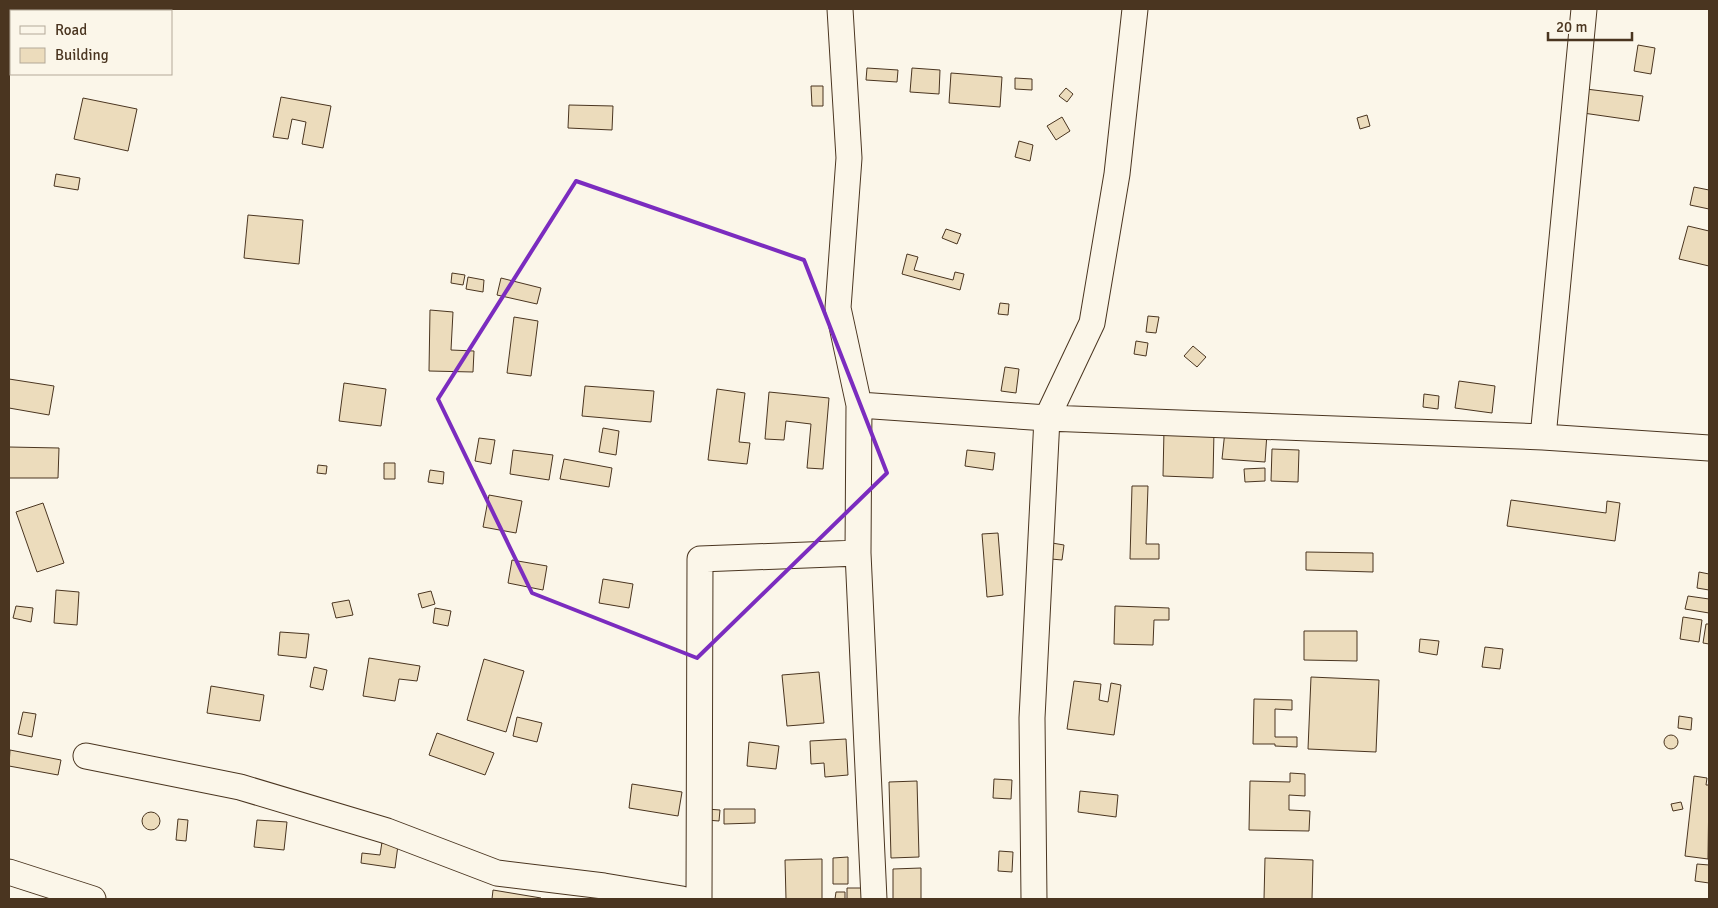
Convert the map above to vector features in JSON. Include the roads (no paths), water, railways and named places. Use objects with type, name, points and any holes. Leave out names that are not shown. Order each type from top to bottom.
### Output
[{"type":"street","points":[[840,9],[849,158],[838,308],[859,405],[858,553],[874,899]]},
{"type":"street","points":[[1034,899],[1032,718],[1047,418],[1092,323],[1117,174],[1134,9]]},
{"type":"street","points":[[1544,437],[1584,9]]},
{"type":"street","points":[[859,405],[1047,418],[1544,437],[1709,448]]},
{"type":"street","points":[[699,899],[700,559],[858,553]]},
{"type":"street","points":[[86,756],[240,787],[387,831],[497,873],[604,886],[682,899]]},
{"type":"street","points":[[9,872],[93,899]]}]
